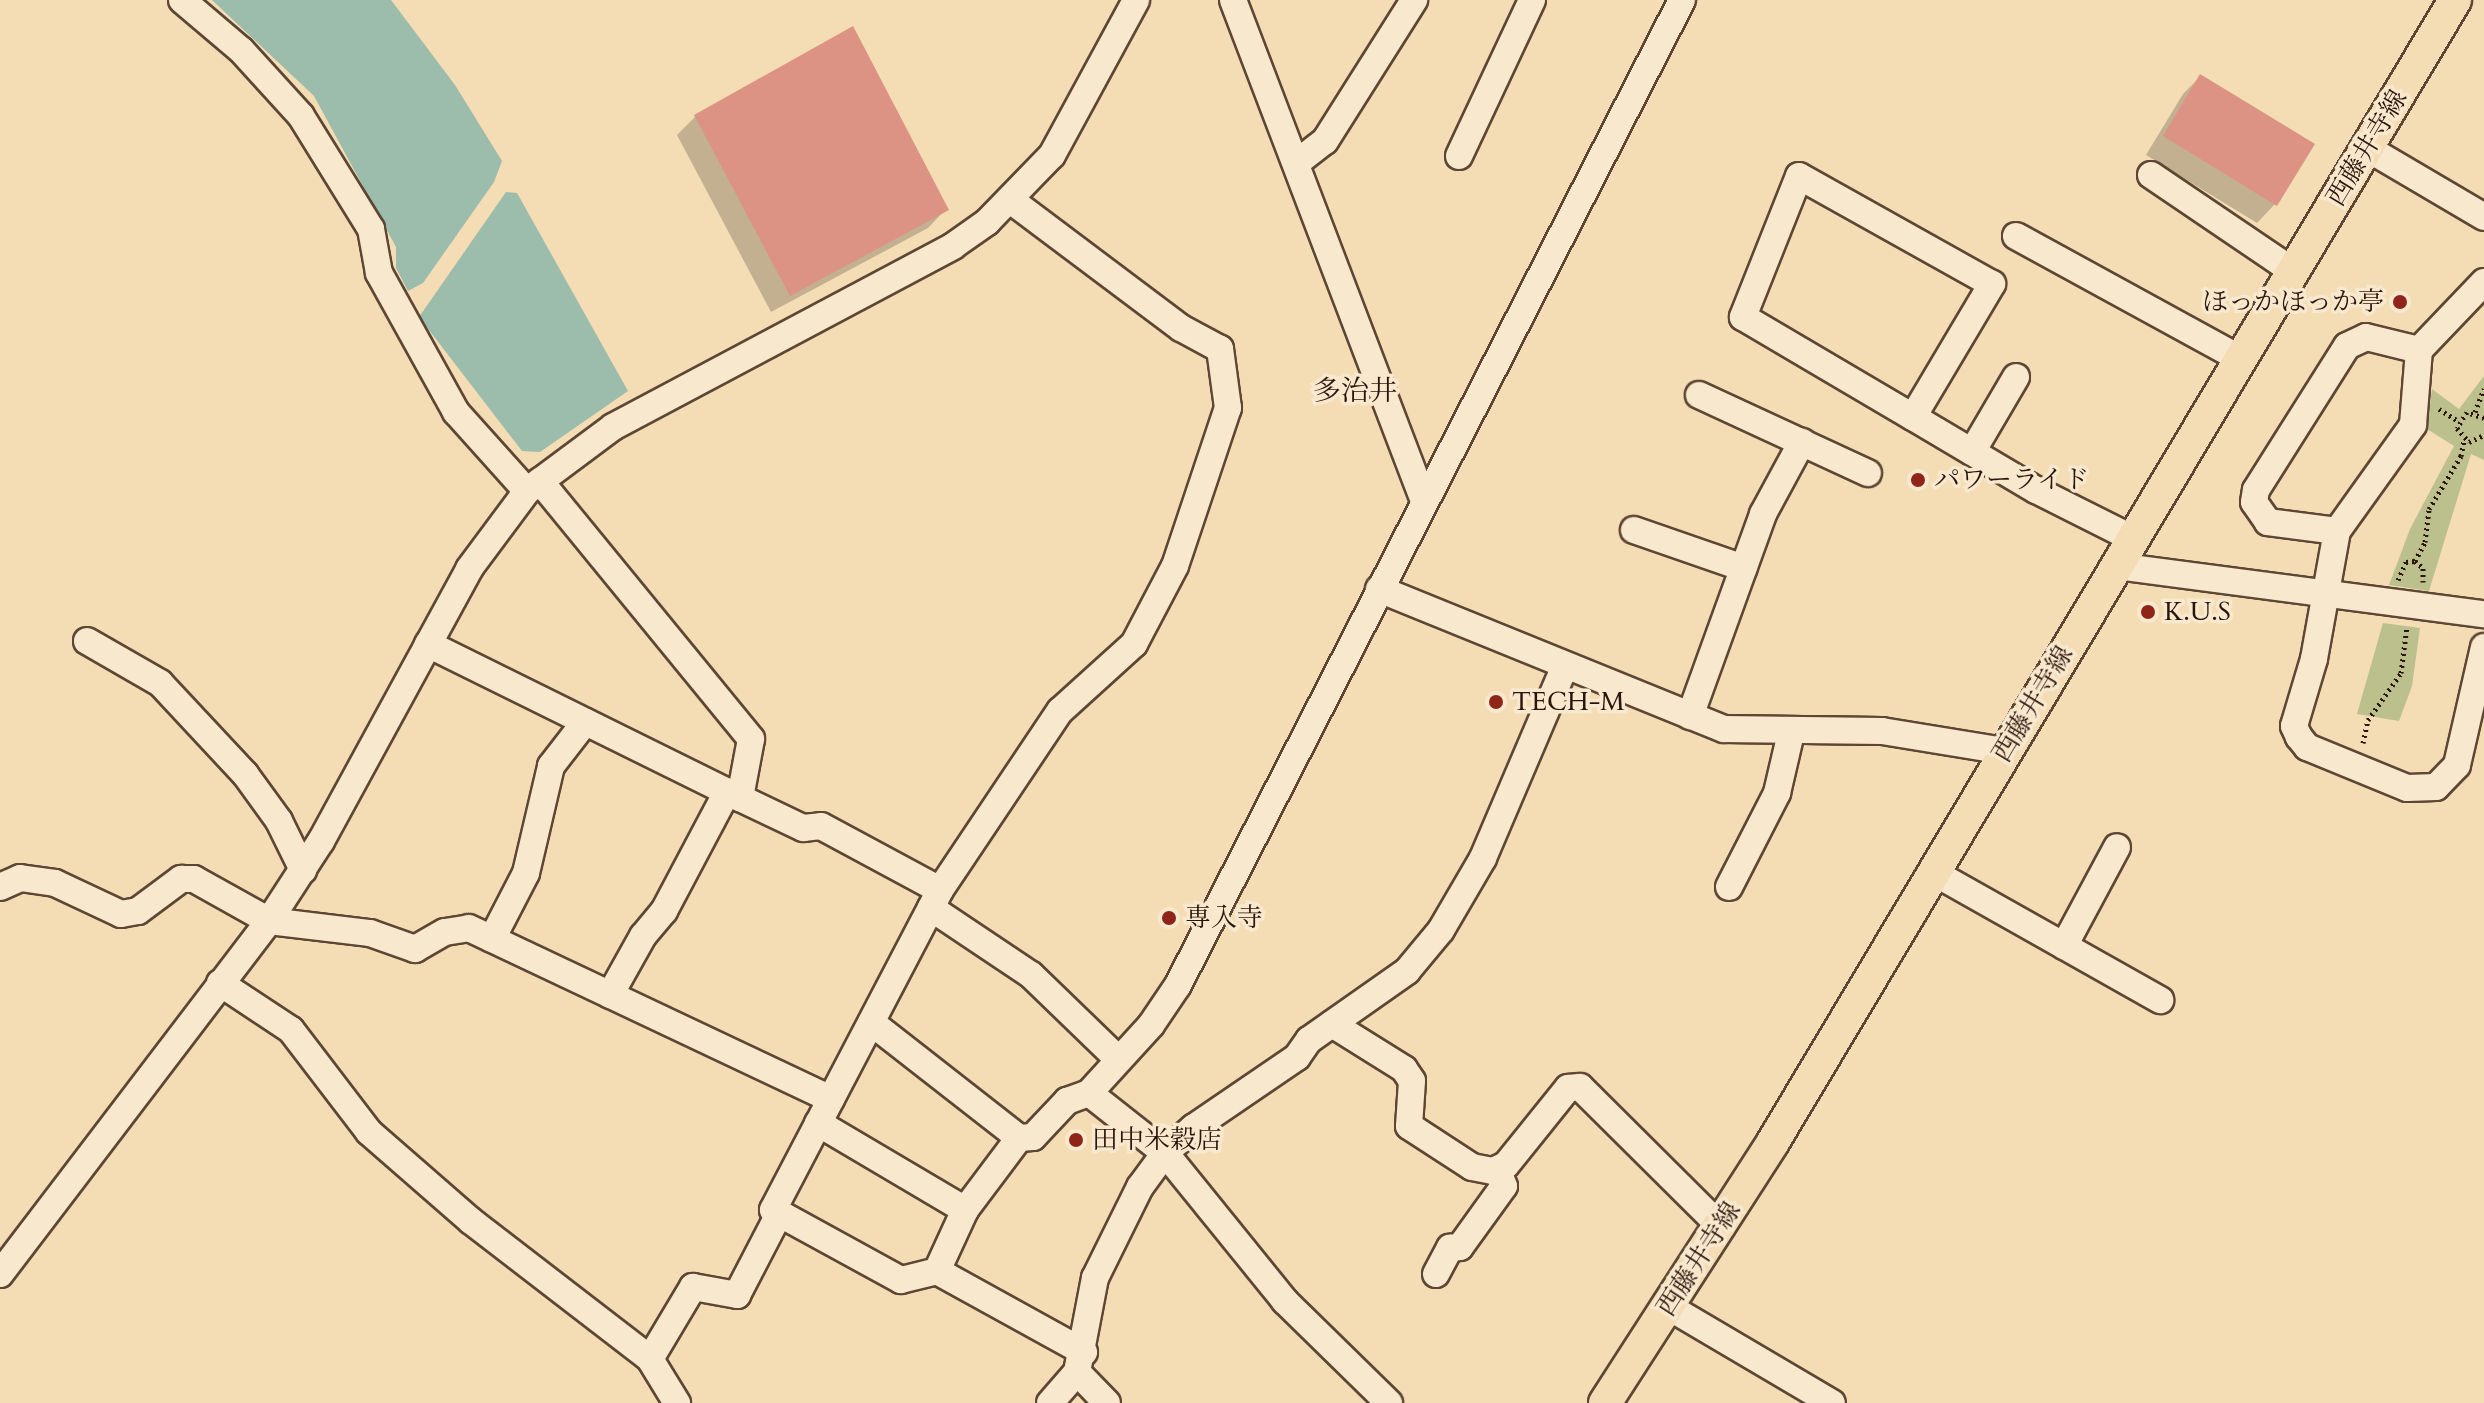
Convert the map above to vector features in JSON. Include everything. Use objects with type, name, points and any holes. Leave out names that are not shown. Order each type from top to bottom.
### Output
[{"type":"main road","name":"西藤井寺線","points":[[1605,1403],[1721,1227],[2455,0]]},
{"type":"street","points":[[182,0],[241,50],[301,116],[371,229],[379,273],[456,412],[533,486],[751,739],[733,795],[664,911],[643,936],[610,995]]},
{"type":"street","points":[[3,1270],[269,921],[303,870],[469,569],[533,486],[613,427],[953,246],[1012,201],[1052,155],[1136,0]]},
{"type":"street","points":[[1233,0],[1299,161],[1424,501]]},
{"type":"street","points":[[1299,161],[1325,141],[1414,0]]},
{"type":"street","points":[[1459,156],[1532,0]]},
{"type":"street","points":[[872,1023],[1019,1138],[1033,1137],[1067,1101],[1089,1093],[1151,1025],[1178,985],[1682,0]]},
{"type":"street","points":[[2367,148],[2484,217]]},
{"type":"street","points":[[2151,175],[2293,271]]},
{"type":"street","points":[[1913,417],[1992,284],[1799,176],[1743,317],[1972,452],[2134,539]]},
{"type":"street","points":[[1012,201],[1181,328],[1220,349],[1228,408],[1175,566],[1134,644],[1060,711],[936,899],[773,1210],[901,1280],[937,1271],[1080,1362],[1107,1403]]},
{"type":"street","points":[[2016,236],[2241,359]]},
{"type":"street","points":[[2484,282],[2445,317],[2419,350],[2413,425],[2337,531],[2326,595],[2294,726],[2307,747],[2407,788],[2436,787],[2446,780],[2457,765],[2484,647]]},
{"type":"street","points":[[2337,531],[2268,522],[2254,502],[2256,490],[2347,346],[2366,337],[2419,350]]},
{"type":"street","points":[[1972,452],[2016,377]]},
{"type":"street","points":[[1699,395],[1868,473]]},
{"type":"street","points":[[1690,716],[1763,514],[1802,442]]},
{"type":"street","points":[[1634,530],[1744,568]]},
{"type":"street","points":[[2117,566],[2484,614]]},
{"type":"street","points":[[1379,589],[1724,729],[1791,733],[1882,731],[2004,751]]},
{"type":"street","points":[[87,641],[160,683],[254,786],[303,870]]},
{"type":"street","points":[[428,644],[803,828],[821,826],[936,899],[1031,975],[1118,1059]]},
{"type":"street","points":[[1050,1403],[1080,1362],[1095,1278],[1120,1222],[1165,1153],[1297,1057],[1309,1040],[1407,971],[1441,930],[1483,858],[1565,666]]},
{"type":"street","points":[[492,939],[526,873],[551,766],[585,722]]},
{"type":"street","points":[[1729,887],[1777,793],[1791,733]]},
{"type":"street","points":[[2064,946],[2117,847]]},
{"type":"street","points":[[1933,872],[2160,1000]]},
{"type":"street","points":[[0,887],[20,878],[55,883],[121,914],[138,911],[181,879],[194,879],[269,921],[370,933],[415,949],[445,932],[469,928],[831,1099]]},
{"type":"street","points":[[220,983],[291,1030],[369,1132],[471,1221],[650,1359],[677,1403]]},
{"type":"street","points":[[1332,1024],[1404,1069],[1412,1081],[1409,1126],[1472,1167],[1497,1169]]},
{"type":"street","points":[[1497,1169],[1568,1088],[1580,1087],[1721,1227]]},
{"type":"street","points":[[1089,1093],[1165,1153],[1285,1301],[1389,1403]]},
{"type":"street","points":[[818,1123],[965,1210]]},
{"type":"street","points":[[937,1271],[965,1210],[1019,1138]]},
{"type":"street","points":[[1436,1274],[1450,1248],[1460,1247],[1504,1186],[1497,1169]]},
{"type":"street","points":[[650,1359],[693,1287],[737,1295],[779,1214]]},
{"type":"street","points":[[1669,1307],[1832,1403]]},
{"type":"path","points":[[2415,561],[2425,542],[2429,509],[2461,456],[2464,440],[2458,421],[2475,412],[2484,389]]},
{"type":"path","points":[[2475,412],[2484,418]]},
{"type":"path","points":[[2464,440],[2483,437]]},
{"type":"path","points":[[2357,767],[2368,720],[2401,673],[2408,621]]},
{"type":"green space","points":[[2484,376],[2484,460],[2471,454],[2429,591],[2389,585],[2410,529],[2454,446],[2427,429],[2432,389],[2459,409]]},
{"type":"green space","points":[[2383,623],[2420,628],[2412,686],[2399,721],[2357,714]]},
{"type":"shaded area","points":[[212,0],[391,0],[455,85],[502,161],[494,182],[423,283],[408,291],[396,268],[396,247],[314,96]]},
{"type":"shaded area","points":[[506,192],[517,193],[628,391],[540,452],[522,451],[419,317]]},
{"type":"building","points":[[853,26],[949,210],[790,296],[694,115]]},
{"type":"building","points":[[2200,74],[2315,144],[2277,206],[2163,136]]},
{"type":"place","name":"ほっかほっか亭","points":[[2400,302]]},
{"type":"place","name":"パワーライド","points":[[1918,480]]},
{"type":"place","name":"K.U.S","points":[[2148,612]]},
{"type":"place","name":"TECH-M","points":[[1496,702]]},
{"type":"place","name":"専入寺","points":[[1169,918]]},
{"type":"place","name":"田中米穀店","points":[[1076,1140]]},
{"type":"district","name":"多治井","points":[[1355,391]]}]
